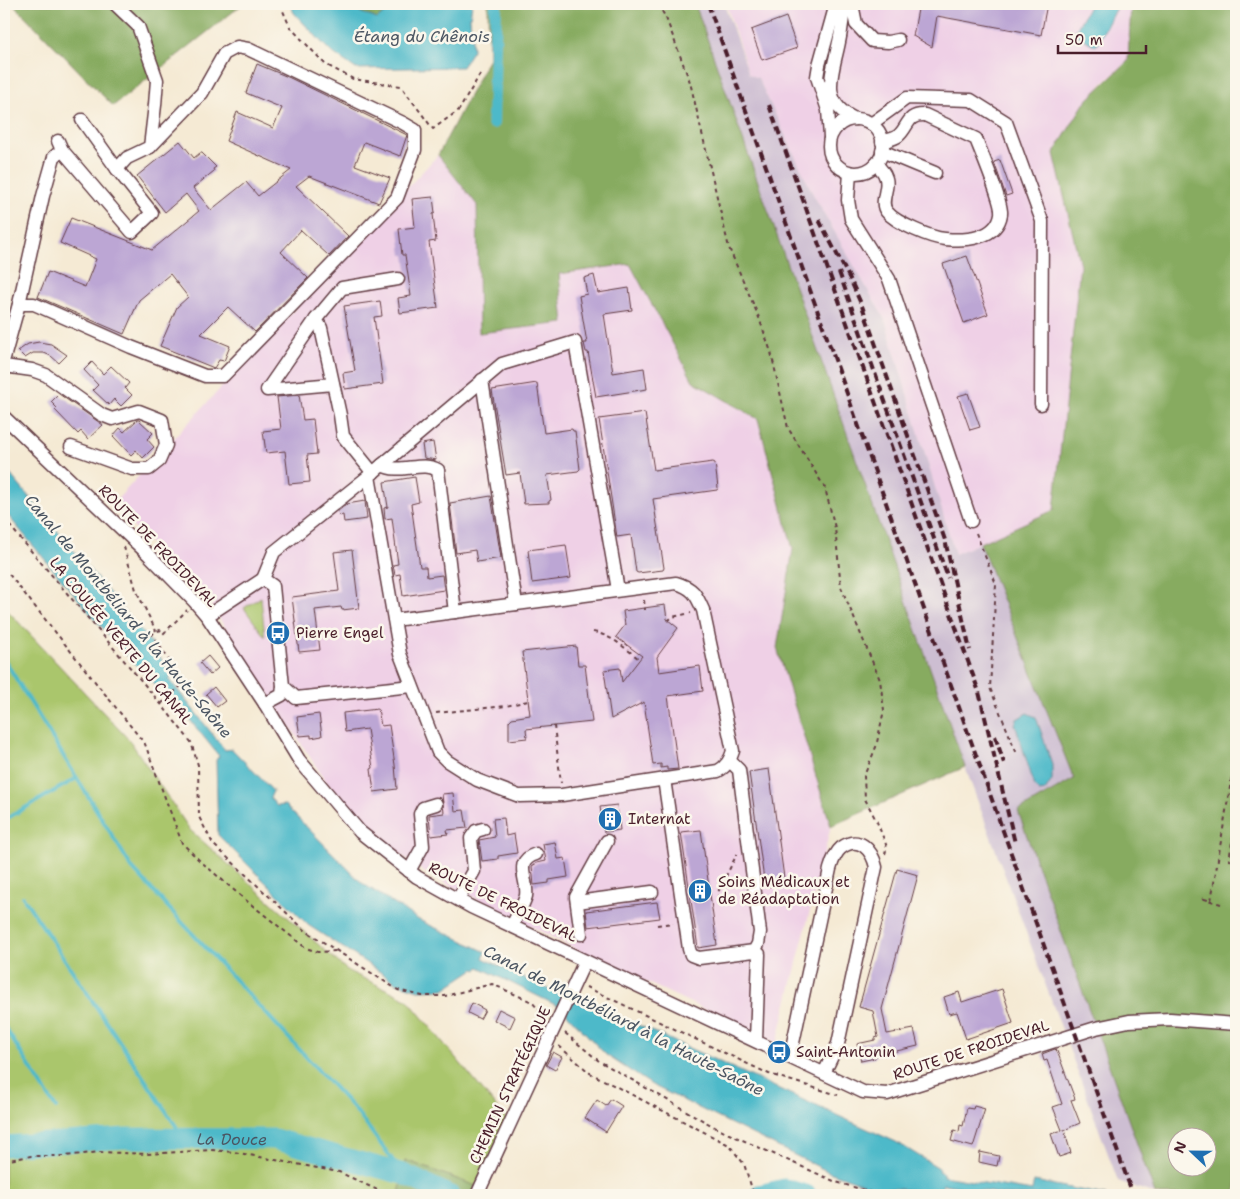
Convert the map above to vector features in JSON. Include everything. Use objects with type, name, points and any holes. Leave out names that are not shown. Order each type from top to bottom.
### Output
[{"type":"street","points":[[115,4],[138,26],[157,80],[150,147]]},
{"type":"street","points":[[836,4],[818,65],[817,78],[828,110],[830,156],[842,170],[850,173],[860,173],[869,170],[876,164],[882,146],[878,131],[870,124],[845,114],[835,103],[830,90],[830,79],[840,41],[843,13],[846,4]]},
{"type":"street","points":[[852,4],[856,24],[872,42],[898,40]]},
{"type":"street","points":[[19,304],[34,304],[205,376],[223,376],[397,198],[415,150],[415,130],[403,122],[248,49],[237,46],[224,54],[202,93],[150,147],[127,158],[117,169]]},
{"type":"street","points":[[870,124],[907,98],[971,100],[1006,122],[1042,221],[1041,404]]},
{"type":"street","points":[[876,164],[886,176],[887,186],[883,199],[885,211],[893,218],[928,235],[944,239],[967,239],[988,234],[998,225],[1002,212],[976,139],[925,115],[919,115],[909,120],[898,137],[882,146]]},
{"type":"street","points":[[830,138],[834,130],[840,125],[855,119]]},
{"type":"street","points":[[4,358],[19,304],[43,196],[54,157],[60,146],[132,232],[152,213],[117,169],[82,120]]},
{"type":"street","points":[[882,146],[935,173]]},
{"type":"street","points":[[850,173],[848,200],[851,220],[889,279],[971,522]]},
{"type":"street","points":[[333,384],[267,390],[316,319],[342,288],[398,279]]},
{"type":"street","points":[[316,319],[321,328],[343,436],[374,472],[394,620],[400,654],[438,752],[447,761],[477,780],[519,796],[562,794],[718,771],[730,761],[734,751],[703,610],[697,595],[688,586],[676,583],[394,620]]},
{"type":"street","points":[[207,616],[263,578],[274,552],[374,472],[502,364],[575,342],[618,590]]},
{"type":"street","points":[[4,366],[32,370],[46,375],[102,415],[112,419],[139,410],[162,420],[166,445],[159,461],[149,469],[132,469],[71,447]]},
{"type":"street","points":[[482,380],[516,604]]},
{"type":"street","name":"ROUTE DE FROIDEVAL","points":[[4,417],[130,536],[195,602],[207,616],[265,704],[299,760],[360,832],[416,877],[512,926],[863,1092],[887,1094],[1096,1028],[1129,1022],[1170,1019],[1236,1024]]},
{"type":"street","points":[[374,472],[431,466],[438,470],[456,612]]},
{"type":"street","points":[[263,578],[273,586],[283,686],[282,695],[265,704]]},
{"type":"street","points":[[283,686],[296,698],[412,686]]},
{"type":"street","points":[[730,761],[739,770],[760,932],[758,944],[754,951]]},
{"type":"street","points":[[664,779],[691,954],[699,958],[754,951]]},
{"type":"street","points":[[408,871],[423,846],[420,814],[423,808],[436,804]]},
{"type":"street","points":[[458,899],[474,871],[471,838],[476,831],[483,829]]},
{"type":"street","points":[[581,934],[576,897],[607,841]]},
{"type":"street","points":[[790,1057],[834,857],[840,848],[849,844],[864,845],[870,850],[876,867],[838,1044],[824,1073]]},
{"type":"street","points":[[512,926],[526,895],[522,871],[524,862],[529,856],[536,854]]},
{"type":"street","points":[[577,902],[652,892]]},
{"type":"street","points":[[754,951],[758,954],[756,1041]]},
{"type":"street","name":"CHEMIN STRATÉGIQUE","points":[[478,1195],[585,961]]},
{"type":"path","points":[[280,4],[290,27],[325,64],[353,79],[401,86],[433,129],[459,110],[482,71]]},
{"type":"path","points":[[658,4],[666,18],[690,82],[729,248],[758,315],[771,352],[788,428],[825,488],[835,528],[841,587],[880,680],[884,710],[876,747],[864,776],[865,799],[877,822],[886,846],[884,856]]},
{"type":"path","name":"LA COULÉE VERTE DU CANAL","points":[[4,519],[191,742],[198,765],[199,816],[214,844],[306,931],[398,990],[422,996],[445,996],[492,984],[532,1002],[542,1015],[598,1061],[718,1129],[836,1182],[881,1195]]},
{"type":"path","points":[[971,522],[996,584],[990,688],[1017,754]]},
{"type":"path","points":[[130,536],[123,549],[136,590],[156,632]]},
{"type":"path","points":[[4,568],[145,744],[182,843],[243,898],[306,948],[327,953],[337,951]]},
{"type":"path","points":[[161,704],[184,683],[152,634],[160,630],[163,634],[195,602]]},
{"type":"path","points":[[668,621],[672,617],[703,610]]},
{"type":"path","points":[[593,632],[616,641],[640,659]]},
{"type":"path","points":[[423,714],[506,706],[528,701]]},
{"type":"path","points":[[554,726],[562,794]]},
{"type":"path","points":[[1221,904],[1201,898],[1211,901],[1236,751]]},
{"type":"path","points":[[1236,819],[1230,860],[1236,861]]},
{"type":"path","points":[[725,905],[718,895],[719,890],[743,841],[748,838]]},
{"type":"path","points":[[658,925],[685,922]]},
{"type":"path","points":[[573,987],[769,1074],[835,1095],[852,1092],[854,1087]]},
{"type":"path","points":[[550,1038],[590,1073],[729,1145],[744,1164],[754,1195]]},
{"type":"path","points":[[4,1161],[31,1156],[66,1156],[99,1152],[146,1154],[211,1150],[234,1152],[339,1172],[388,1195]]},
{"type":"shaded area","points":[[695,4],[724,4],[749,74],[758,78],[814,196],[885,320],[955,554],[980,543],[1075,779],[1018,811],[1155,1194],[1118,1181],[965,767]]},
{"type":"shaded area","points":[[726,4],[1131,4],[1128,61],[1102,84],[1054,153],[1080,265],[1054,510],[955,554],[885,320],[814,196],[758,78],[749,74]]},
{"type":"shaded area","points":[[438,155],[477,205],[479,333],[564,323],[559,274],[630,264],[693,381],[758,419],[793,549],[777,648],[831,826],[777,1043],[590,956],[427,874],[375,836],[327,783],[202,592],[111,506]]},
{"type":"green space","points":[[13,4],[243,4],[113,106]]},
{"type":"green space","points":[[359,4],[393,4],[393,6],[377,19],[360,12]]},
{"type":"green space","points":[[488,4],[695,4],[965,767],[831,826],[777,648],[793,549],[758,419],[693,381],[630,264],[559,274],[564,323],[479,333],[477,205],[438,155],[489,58]]},
{"type":"green space","points":[[1131,4],[1236,4],[1236,1195],[1155,1194],[1018,811],[1074,779],[980,543],[1054,510],[1080,265],[1054,153],[1085,102],[1128,61]]},
{"type":"green space","points":[[261,597],[265,637],[244,608]]},
{"type":"green space","points":[[8,611],[130,741],[190,830],[348,971],[407,999],[508,1121],[476,1186],[405,1160],[399,1195],[4,1195],[4,613]]},
{"type":"green space","points":[[405,1160],[476,1186],[472,1195],[399,1195]]},
{"type":"water","name":"Étang du Chênois","points":[[290,4],[359,4],[360,12],[377,19],[393,4],[472,4],[470,18],[473,50],[462,67],[356,69],[330,51],[294,13]]},
{"type":"water","points":[[1090,4],[1118,4],[1096,46],[1074,34]]},
{"type":"water","name":"Canal de Montbéliard à la Haute-Saône","points":[[4,467],[152,644],[172,676],[169,679],[225,750],[232,749],[273,791],[270,798],[277,806],[285,805],[362,883],[419,920],[486,952],[483,958],[571,1000],[574,996],[896,1142],[939,1168],[938,1171],[943,1173],[943,1176],[1032,1191],[1034,1181],[1106,1195],[1006,1195],[943,1184],[940,1192],[872,1187],[829,1172],[652,1085],[606,1055],[567,1014],[566,1010],[479,967],[444,989],[418,990],[397,983],[308,925],[218,835],[216,760],[219,756],[161,684],[157,687],[114,642],[4,511]]},
{"type":"water","points":[[1027,713],[1036,717],[1052,764],[1052,780],[1045,791],[1039,792],[1035,787],[1015,724],[1017,719]]},
{"type":"building","points":[[919,4],[1047,4],[1041,35],[937,16],[932,47],[913,36]]},
{"type":"building","points":[[786,17],[797,48],[762,60],[751,30]]},
{"type":"building","points":[[257,64],[288,77],[407,135],[400,156],[364,142],[355,165],[390,178],[379,203],[309,176],[296,186],[348,236],[329,256],[301,230],[281,252],[308,278],[255,332],[228,307],[201,334],[230,346],[224,361],[219,360],[214,368],[160,346],[177,307],[188,297],[170,274],[139,300],[124,334],[38,297],[48,272],[85,287],[96,259],[60,243],[71,218],[152,250],[199,211],[186,194],[165,212],[137,176],[180,141],[194,158],[202,153],[216,167],[213,169],[214,171],[193,188],[211,210],[246,182],[258,196],[291,170],[226,141],[237,112],[273,128],[282,108],[246,93]]},
{"type":"building","points":[[1000,160],[1012,194],[1006,196],[994,162]]},
{"type":"building","points":[[433,197],[436,241],[429,242],[438,308],[400,313],[398,298],[411,296],[405,255],[402,255],[399,229],[415,227],[412,199]]},
{"type":"building","points":[[967,256],[988,314],[964,323],[943,264]]},
{"type":"building","points":[[594,275],[598,293],[629,288],[632,310],[604,314],[613,373],[644,368],[647,389],[596,397],[588,352],[586,352],[584,343],[587,343],[579,296],[587,294],[584,278]]},
{"type":"building","points":[[380,301],[382,316],[374,317],[383,384],[345,389],[343,373],[355,371],[344,306]]},
{"type":"building","points":[[39,342],[51,344],[67,355],[59,363],[44,353],[33,353],[25,358],[18,351],[28,344]]},
{"type":"building","points":[[92,362],[103,374],[111,366],[129,383],[125,388],[132,395],[121,406],[114,399],[109,405],[93,390],[98,385],[84,370]]},
{"type":"building","points":[[537,383],[544,433],[572,429],[575,431],[580,469],[578,471],[547,475],[551,500],[549,503],[524,504],[520,473],[506,475],[492,390]]},
{"type":"building","points":[[968,393],[980,427],[970,430],[958,396]]},
{"type":"building","points":[[59,394],[103,425],[88,439],[81,431],[78,434],[55,410],[57,408],[51,402]]},
{"type":"building","points":[[299,395],[303,420],[313,419],[317,454],[307,455],[310,482],[289,484],[285,451],[266,453],[263,431],[281,429],[277,397]]},
{"type":"building","points":[[645,413],[654,470],[713,462],[715,463],[718,488],[717,490],[653,499],[664,568],[663,570],[638,573],[636,572],[631,535],[617,537],[599,419]]},
{"type":"building","points":[[137,420],[153,433],[147,439],[154,447],[143,458],[136,450],[131,455],[113,436],[120,428],[124,432]]},
{"type":"building","points":[[433,442],[436,460],[424,458],[422,444]]},
{"type":"building","points":[[415,477],[419,502],[411,504],[420,567],[426,567],[427,577],[442,575],[444,590],[403,596],[400,574],[395,575],[393,565],[398,564],[392,518],[385,519],[384,508],[388,507],[384,482]]},
{"type":"building","points":[[491,496],[501,558],[477,562],[475,550],[456,553],[450,503]]},
{"type":"building","points":[[365,501],[367,519],[344,522],[343,515],[339,516],[338,511],[347,504]]},
{"type":"building","points":[[566,545],[571,578],[532,583],[528,550]]},
{"type":"building","points":[[352,550],[359,608],[342,610],[341,607],[315,610],[320,650],[299,652],[292,597],[339,591],[334,552]]},
{"type":"building","points":[[665,605],[667,619],[678,628],[657,657],[659,672],[700,666],[703,691],[668,696],[678,769],[667,770],[667,767],[661,768],[661,764],[653,765],[644,702],[611,719],[604,670],[620,668],[622,682],[642,656],[616,637],[625,625],[623,611]]},
{"type":"building","points":[[576,646],[578,665],[585,665],[592,722],[526,729],[527,738],[509,740],[509,721],[512,718],[530,715],[522,652]]},
{"type":"building","points":[[208,656],[218,668],[210,675],[200,663]]},
{"type":"building","points":[[214,687],[225,701],[217,707],[206,694]]},
{"type":"building","points":[[378,709],[381,726],[389,725],[397,789],[374,792],[371,769],[373,768],[367,729],[345,732],[343,713]]},
{"type":"building","points":[[319,714],[322,736],[311,738],[311,735],[300,736],[297,717]]},
{"type":"building","name":"Soins Médicaux et de Réadaptation","points":[[769,769],[785,885],[765,887],[749,772]]},
{"type":"building","points":[[453,793],[455,811],[464,810],[467,828],[447,830],[448,834],[431,836],[429,815],[444,813],[442,794]]},
{"type":"building","name":"Internat","points":[[617,805],[620,830],[604,832],[600,807]]},
{"type":"building","points":[[504,818],[506,836],[514,834],[517,853],[498,856],[498,859],[482,861],[479,840],[495,837],[493,819]]},
{"type":"building","name":"Soins Médicaux et de Réadaptation","points":[[701,830],[717,945],[698,948],[681,832]]},
{"type":"building","points":[[555,842],[558,859],[565,858],[568,877],[534,885],[532,866],[546,861],[543,844]]},
{"type":"building","points":[[897,869],[918,875],[882,1009],[887,1034],[914,1029],[918,1046],[861,1061],[857,1044],[875,1040],[878,1037],[873,1011],[859,1007]]},
{"type":"building","points":[[657,902],[660,918],[588,927],[586,911]]},
{"type":"building","points":[[1002,989],[1013,1023],[966,1039],[957,1012],[949,1014],[944,997],[959,992],[962,1002]]},
{"type":"building","points":[[472,1003],[485,1010],[480,1019],[468,1013]]},
{"type":"building","points":[[499,1009],[515,1017],[510,1028],[494,1020]]},
{"type":"building","points":[[1055,1049],[1075,1099],[1071,1100],[1080,1123],[1064,1130],[1071,1153],[1059,1157],[1051,1134],[1062,1130],[1053,1107],[1062,1104],[1047,1060],[1044,1061],[1042,1054]]},
{"type":"building","points":[[553,1052],[562,1057],[555,1070],[546,1065]]},
{"type":"building","points":[[611,1099],[622,1106],[606,1132],[585,1118],[597,1100],[606,1106]]},
{"type":"building","points":[[974,1106],[985,1109],[973,1147],[951,1141],[954,1130],[959,1132],[960,1125],[963,1126],[967,1108],[973,1109]]},
{"type":"building","points":[[980,1152],[999,1156],[997,1166],[979,1162]]},
{"type":"waterway","points":[[493,123],[496,4]]},
{"type":"waterway","points":[[4,659],[132,868],[356,1111],[403,1174]]},
{"type":"waterway","points":[[4,820],[77,778]]},
{"type":"waterway","points":[[23,897],[184,1138]]},
{"type":"waterway","points":[[4,1026],[56,1108]]},
{"type":"waterway","name":"La Douce","points":[[4,1146],[126,1138],[274,1139],[403,1174],[449,1195]]},
{"type":"waterway","name":"La Douce","points":[[759,1195],[785,1189],[806,1195]]},
{"type":"railway","points":[[708,4],[1133,1195]]},
{"type":"railway","points":[[769,105],[979,692],[1015,843]]},
{"type":"railway","points":[[819,220],[862,306],[945,540],[970,650]]},
{"type":"railway","points":[[839,272],[948,578]]},
{"type":"railway","points":[[995,736],[1004,763]]},
{"type":"place","name":"Pierre Engel","points":[[278,633]]},
{"type":"place","name":"Internat","points":[[610,819]]},
{"type":"place","name":"Soins Médicaux et de Réadaptation","points":[[700,891]]},
{"type":"place","name":"Saint-Antonin","points":[[779,1052]]}]
